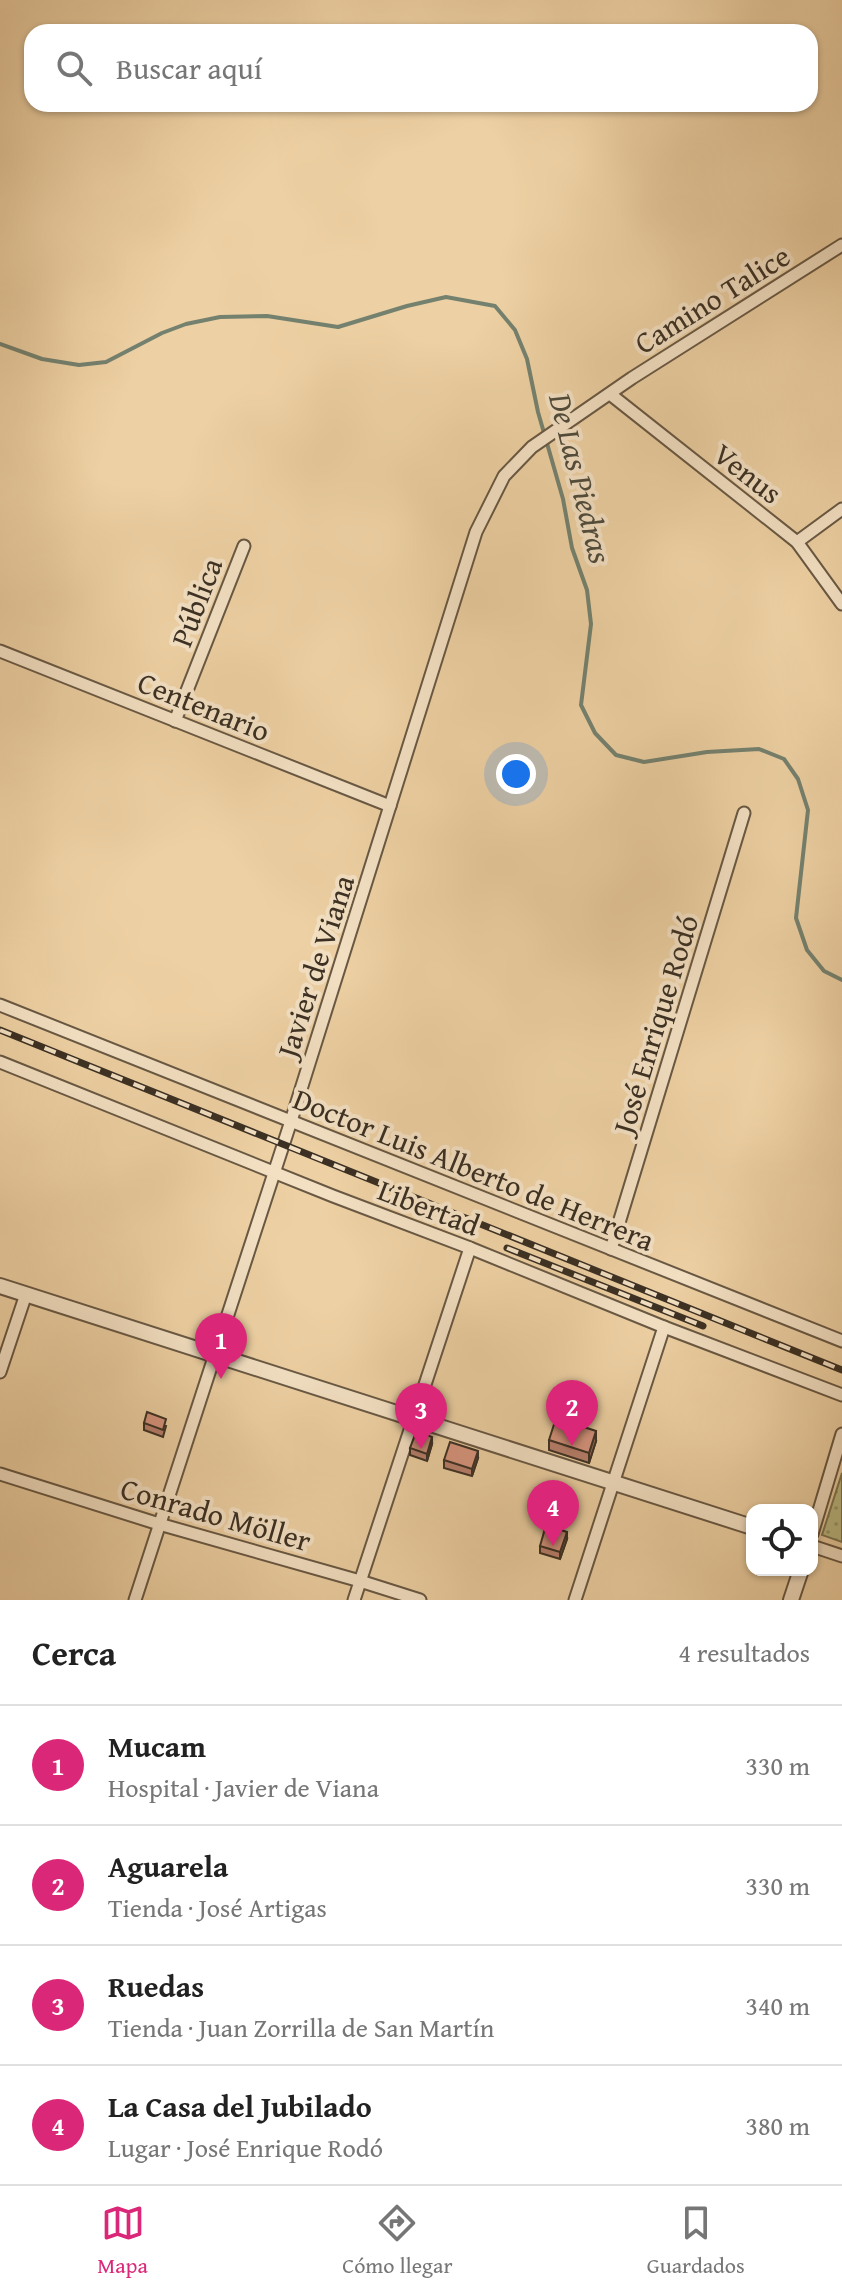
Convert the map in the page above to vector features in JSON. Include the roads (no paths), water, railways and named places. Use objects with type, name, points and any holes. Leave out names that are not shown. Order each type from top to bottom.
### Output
[{"type":"street","name":"Camino Talice","points":[[610,394],[842,245]]},
{"type":"street","name":"Javier de Viana","points":[[135,1600],[291,1121],[476,532],[504,476],[532,447],[610,394]]},
{"type":"street","name":"Venus","points":[[610,394],[797,542],[842,604]]},
{"type":"street","points":[[797,542],[842,509]]},
{"type":"street","name":"Pública","points":[[175,721],[244,546]]},
{"type":"street","name":"Centenario","points":[[0,651],[390,806]]},
{"type":"street","name":"José Enrique Rodó","points":[[611,1249],[744,813]]},
{"type":"street","name":"Doctor Luis Alberto de Herrera","points":[[0,1005],[842,1341]]},
{"type":"street","name":"Libertad","points":[[0,1062],[842,1395]]},
{"type":"street","points":[[354,1600],[470,1248]]},
{"type":"street","points":[[0,1286],[746,1525]]},
{"type":"street","points":[[0,1372],[26,1294]]},
{"type":"street","points":[[575,1600],[664,1327]]},
{"type":"street","points":[[818,1514],[842,1434]]},
{"type":"street","name":"Conrado Möller","points":[[0,1474],[420,1600]]},
{"type":"street","points":[[818,1548],[842,1556]]},
{"type":"street","points":[[791,1600],[799,1576]]},
{"type":"waterway","name":"De Las Piedras","points":[[0,344],[42,359],[79,365],[106,362],[162,333],[220,317],[267,316],[338,327],[446,297],[495,306],[515,330],[527,359],[538,412],[563,499],[572,548],[587,590],[591,624],[581,705],[595,733],[616,755],[644,762],[707,752],[759,749],[784,759],[798,779],[808,810],[796,918],[807,950],[824,971],[842,980]]},
{"type":"railway","points":[[0,1030],[842,1370]]},
{"type":"railway","points":[[507,1248],[703,1326]]},
{"type":"place","name":"Mucam","points":[[221,1379]]},
{"type":"place","name":"Aguarela","points":[[572,1446]]},
{"type":"place","name":"Ruedas","points":[[421,1449]]},
{"type":"place","name":"La Casa del Jubilado","points":[[553,1546]]}]
